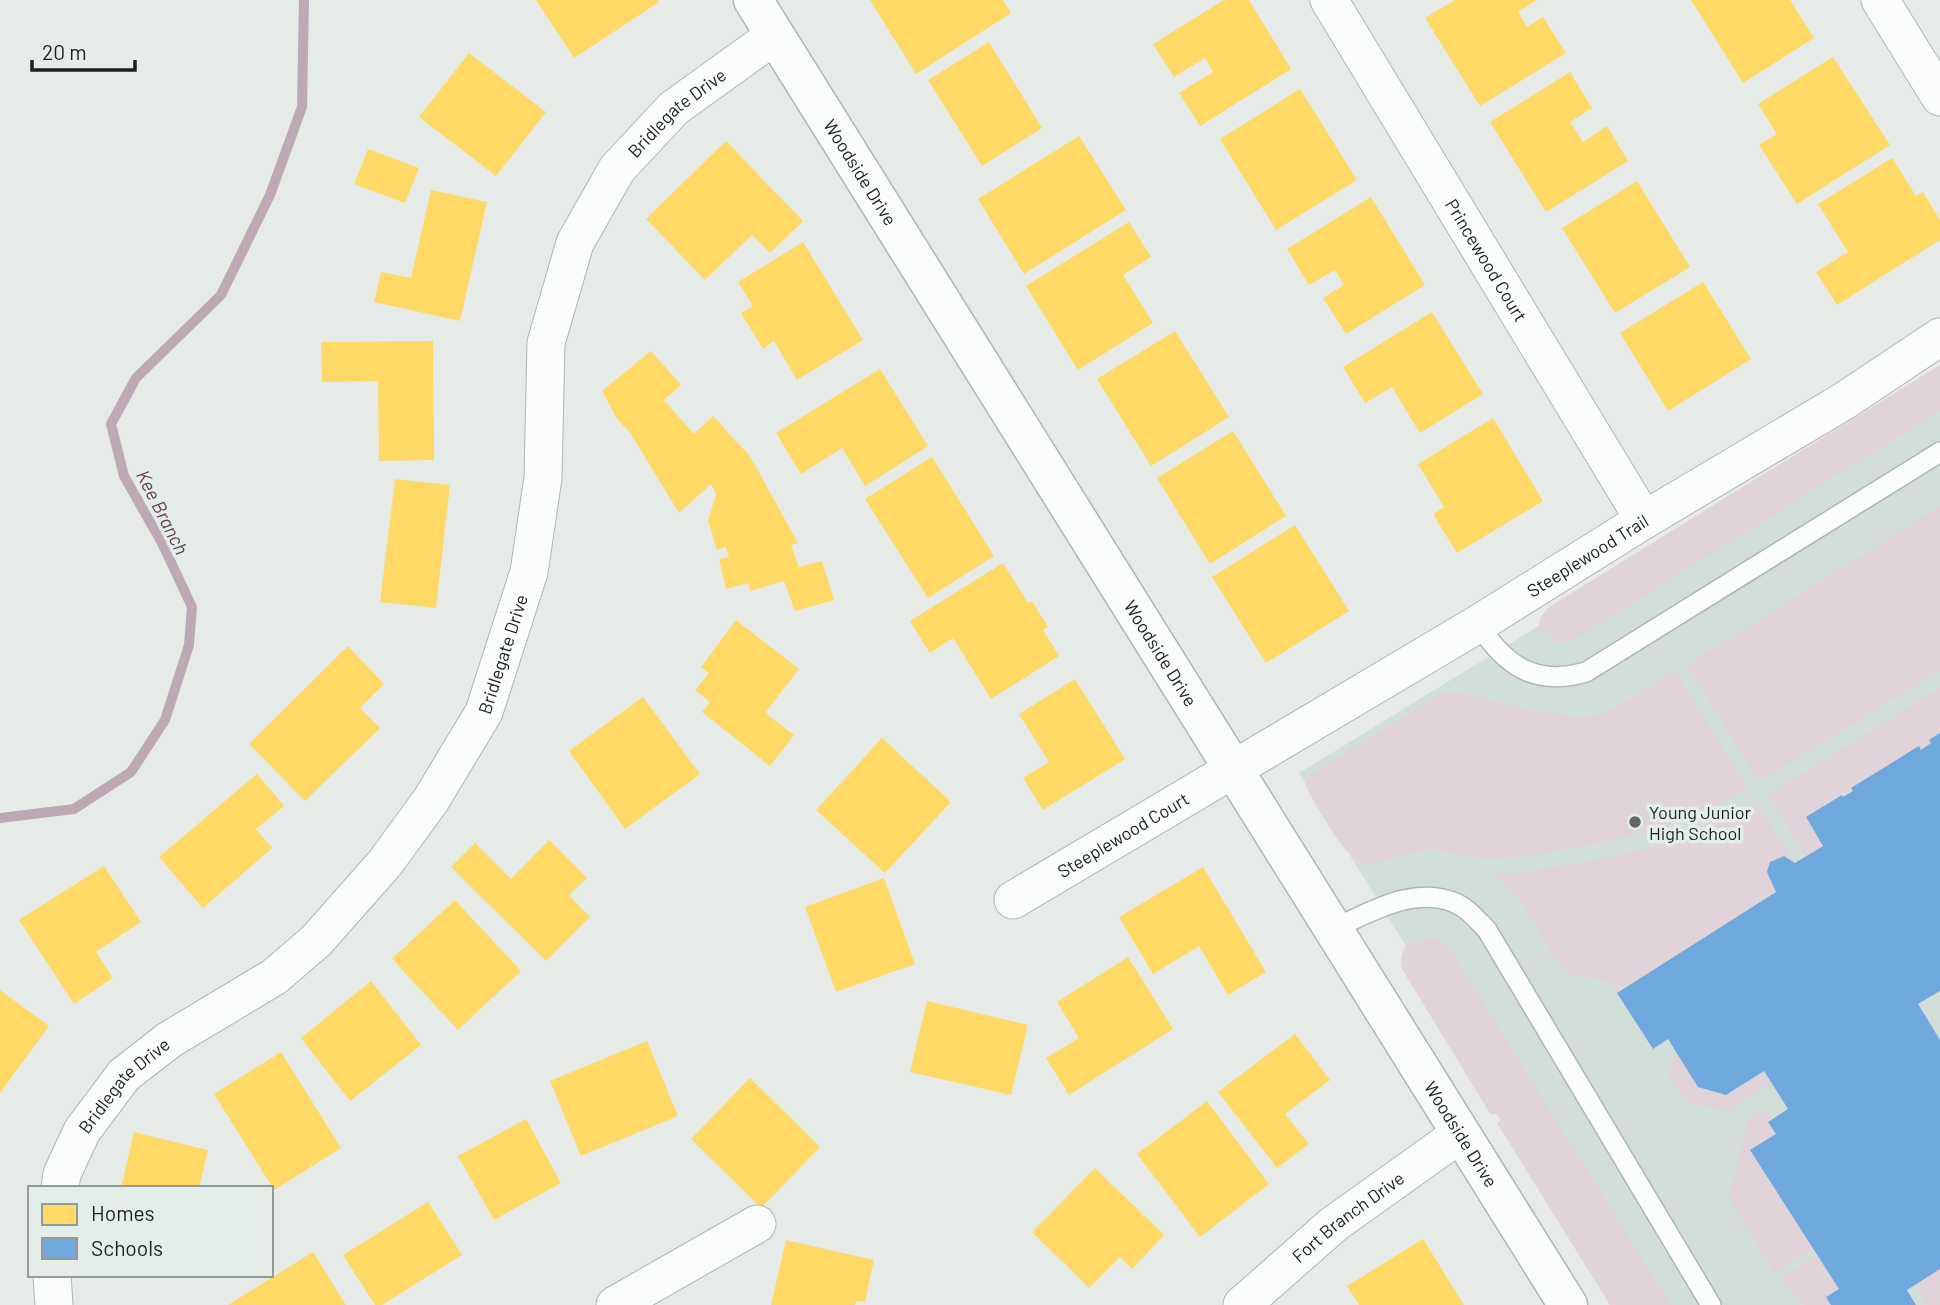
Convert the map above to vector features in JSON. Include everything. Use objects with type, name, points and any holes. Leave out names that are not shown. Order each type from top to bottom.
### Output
[{"type":"street","name":"Woodside Drive","points":[[753,0],[1569,1305]]},
{"type":"street","name":"Princewood Court","points":[[1329,0],[1644,520]]},
{"type":"street","points":[[1880,0],[1940,97]]},
{"type":"street","name":"Bridlegate Drive","points":[[60,1186],[62,1174],[82,1131],[124,1074],[169,1040],[274,977],[316,941],[384,863],[431,800],[485,712],[529,572],[543,478],[546,343],[575,243],[618,169],[674,108],[775,36]]},
{"type":"street","name":"Steeplewood Trail","points":[[1233,768],[1478,624],[1644,520],[1844,401],[1940,337]]},
{"type":"street","name":"Steeplewood Court","points":[[1013,900],[1233,768]]},
{"type":"street","name":"Fort Branch Drive","points":[[1242,1305],[1334,1224],[1460,1134]]},
{"type":"street","points":[[615,1305],[757,1224]]},
{"type":"street","points":[[52,1277],[54,1305]]},
{"type":"lane","points":[[1478,624],[1500,654],[1528,672],[1563,677],[1586,672],[1940,452]]},
{"type":"lane","points":[[1333,929],[1386,905],[1410,899],[1434,897],[1455,902],[1475,917],[1487,930],[1712,1305]]},
{"type":"shaded area","points":[[1940,365],[1940,411],[1572,641],[1554,642],[1545,631],[1538,634],[1540,618],[1549,607]]},
{"type":"shaded area","name":"Young Junior High School","points":[[1940,380],[1940,1305],[1628,1305],[1299,773]]},
{"type":"shaded area","points":[[1940,506],[1940,670],[1759,782],[1687,665]]},
{"type":"shaded area","points":[[1674,669],[1748,788],[1705,810],[1661,827],[1591,845],[1511,858],[1485,859],[1430,850],[1362,863],[1339,841],[1306,786],[1312,774],[1442,693],[1458,692],[1551,714],[1587,716],[1601,714],[1620,705]]},
{"type":"shaded area","points":[[1940,688],[1940,733],[1929,740],[1931,743],[1921,750],[1919,747],[1853,791],[1843,797],[1841,795],[1806,817],[1823,846],[1806,857],[1768,795]]},
{"type":"shaded area","points":[[1756,802],[1795,863],[1784,856],[1770,862],[1767,872],[1776,892],[1617,993],[1610,982],[1564,972],[1519,899],[1496,874],[1580,863],[1649,847],[1693,832]]},
{"type":"shaded area","points":[[1436,939],[1450,949],[1671,1305],[1610,1305],[1497,1123],[1501,1120],[1496,1113],[1491,1115],[1402,969],[1401,956],[1409,940],[1413,946],[1422,940]]},
{"type":"shaded area","points":[[1678,1054],[1698,1087],[1726,1095],[1764,1071],[1772,1084],[1728,1111],[1685,1101],[1668,1076],[1673,1058]]},
{"type":"shaded area","points":[[1766,1108],[1773,1119],[1768,1122],[1776,1134],[1751,1151],[1813,1249],[1774,1273],[1729,1199],[1749,1117]]},
{"type":"shaded area","points":[[1817,1255],[1839,1289],[1827,1297],[1831,1305],[1805,1305],[1779,1279]]},
{"type":"shaded area","points":[[1940,1269],[1940,1305],[1927,1305],[1915,1286]]},
{"type":"building: Homes","points":[[536,0],[657,0],[659,2],[574,58]]},
{"type":"building: Homes","points":[[870,0],[1003,0],[1011,13],[916,74]]},
{"type":"building: Homes","points":[[1224,0],[1249,0],[1291,69],[1200,126],[1179,93],[1213,72],[1205,58],[1174,77],[1153,44]]},
{"type":"building: Homes","points":[[1455,0],[1537,0],[1518,12],[1527,27],[1543,17],[1566,53],[1480,106],[1425,18]]},
{"type":"building: Homes","points":[[1691,0],[1790,0],[1814,38],[1743,83]]},
{"type":"building: Homes","points":[[989,42],[1042,128],[982,166],[928,80]]},
{"type":"building: Homes","points":[[469,53],[546,112],[496,176],[419,117]]},
{"type":"building: Homes","points":[[1833,57],[1890,145],[1797,204],[1759,145],[1777,134],[1758,104]]},
{"type":"building: Homes","points":[[1570,72],[1592,108],[1570,122],[1583,142],[1607,126],[1628,161],[1546,212],[1490,122]]},
{"type":"building: Homes","points":[[1300,89],[1357,180],[1276,230],[1220,139]]},
{"type":"building: Homes","points":[[1079,136],[1126,210],[1024,274],[978,199]]},
{"type":"building: Homes","points":[[726,141],[803,221],[770,253],[752,235],[705,280],[646,219]]},
{"type":"building: Homes","points":[[368,149],[419,168],[405,203],[354,184]]},
{"type":"building: Homes","points":[[1892,158],[1916,196],[1923,192],[1940,220],[1940,240],[1837,305],[1816,272],[1848,252],[1818,204]]},
{"type":"building: Homes","points":[[1637,181],[1690,267],[1615,313],[1562,228]]},
{"type":"building: Homes","points":[[431,190],[487,202],[460,321],[374,302],[381,272],[411,278]]},
{"type":"building: Homes","points":[[1371,197],[1425,285],[1346,334],[1323,298],[1344,285],[1335,270],[1309,285],[1287,249]]},
{"type":"building: Homes","points":[[1129,222],[1151,257],[1123,275],[1153,323],[1078,370],[1026,286]]},
{"type":"building: Homes","points":[[803,242],[863,340],[797,380],[774,341],[763,349],[741,313],[753,306],[738,282]]},
{"type":"building: Homes","points":[[1703,282],[1751,359],[1668,411],[1620,333]]},
{"type":"building: Homes","points":[[1432,312],[1483,394],[1420,433],[1392,387],[1365,403],[1343,367]]},
{"type":"building: Homes","points":[[1175,331],[1229,417],[1151,466],[1097,379]]},
{"type":"building: Homes","points":[[433,341],[434,460],[379,461],[378,381],[322,382],[321,342]]},
{"type":"building: Homes","points":[[651,351],[681,385],[664,400],[694,434],[713,416],[750,456],[798,543],[791,545],[799,567],[822,561],[834,600],[795,611],[784,581],[750,591],[748,583],[726,589],[719,559],[729,557],[726,547],[717,550],[708,521],[716,494],[711,484],[679,513],[629,431],[617,419],[602,391]]},
{"type":"building: Homes","points":[[880,369],[928,446],[865,486],[842,448],[801,474],[776,433]]},
{"type":"building: Homes","points":[[1493,418],[1543,501],[1457,553],[1433,514],[1444,507],[1418,464]]},
{"type":"building: Homes","points":[[1233,431],[1286,516],[1210,564],[1157,478]]},
{"type":"building: Homes","points":[[932,457],[994,556],[928,598],[865,499]]},
{"type":"building: Homes","points":[[395,479],[450,485],[436,608],[380,602]]},
{"type":"building: Homes","points":[[1295,525],[1349,611],[1266,663],[1212,577]]},
{"type":"building: Homes","points":[[1003,563],[1028,603],[1032,601],[1048,627],[1043,630],[1059,656],[991,699],[953,638],[930,653],[910,621]]},
{"type":"building: Homes","points":[[736,620],[799,669],[765,713],[794,735],[770,766],[702,712],[710,702],[695,690],[709,673],[701,667]]},
{"type":"building: Homes","points":[[348,646],[384,684],[360,708],[380,728],[305,801],[249,744]]},
{"type":"building: Homes","points":[[1075,679],[1125,759],[1043,810],[1023,778],[1049,762],[1019,714]]},
{"type":"building: Homes","points":[[643,697],[700,774],[625,829],[569,751]]},
{"type":"building: Homes","points":[[882,738],[951,802],[885,873],[816,810]]},
{"type":"building: Homes","points":[[257,774],[284,806],[256,829],[272,848],[203,908],[159,857]]},
{"type":"building: Homes","points":[[549,840],[587,878],[569,895],[590,917],[546,961],[451,867],[475,843],[511,879]]},
{"type":"building: Homes","points":[[104,866],[141,922],[96,952],[113,978],[74,1004],[19,920]]},
{"type":"building: Homes","points":[[1203,867],[1266,972],[1228,995],[1199,946],[1153,974],[1119,917]]},
{"type":"building: Homes","points":[[884,878],[915,964],[836,992],[805,907]]},
{"type":"building: Homes","points":[[455,900],[521,971],[458,1030],[392,959]]},
{"type":"building: Homes","points":[[1128,957],[1173,1029],[1069,1095],[1046,1058],[1079,1038],[1057,1002]]},
{"type":"building: Homes","points":[[371,981],[421,1045],[350,1101],[301,1038]]},
{"type":"building: Homes","points":[[0,990],[49,1026],[0,1093]]},
{"type":"building: Homes","points":[[927,1001],[1028,1025],[1011,1095],[910,1072]]},
{"type":"building: Homes","points":[[1295,1034],[1330,1080],[1285,1114],[1309,1144],[1277,1168],[1218,1092]]},
{"type":"building: Homes","points":[[647,1041],[678,1116],[581,1156],[550,1081]]},
{"type":"building: Homes","points":[[281,1052],[341,1148],[274,1190],[214,1094]]},
{"type":"building: Homes","points":[[750,1078],[820,1147],[761,1208],[691,1139]]},
{"type":"building: Homes","points":[[1207,1101],[1269,1184],[1200,1237],[1137,1154]]},
{"type":"building: Homes","points":[[526,1119],[561,1183],[494,1220],[458,1156]]},
{"type":"building: Homes","points":[[134,1132],[208,1150],[199,1186],[121,1186]]},
{"type":"building: Homes","points":[[1095,1168],[1164,1235],[1132,1269],[1120,1257],[1089,1288],[1032,1232]]},
{"type":"building: Homes","points":[[428,1202],[462,1255],[382,1305],[375,1305],[343,1255]]},
{"type":"building: Homes","points":[[1423,1239],[1464,1305],[1359,1305],[1347,1286]]},
{"type":"building: Homes","points":[[786,1240],[874,1260],[865,1302],[856,1301],[855,1305],[771,1305]]},
{"type":"building: Homes","points":[[313,1252],[346,1305],[228,1305]]},
{"type":"building: Schools","name":"Young Junior High School","points":[[1940,733],[1940,991],[1918,1004],[1940,1040],[1940,1269],[1907,1290],[1916,1305],[1831,1305],[1826,1297],[1839,1289],[1750,1150],[1776,1134],[1768,1122],[1788,1109],[1764,1071],[1726,1095],[1698,1087],[1668,1039],[1653,1049],[1617,993],[1776,892],[1767,872],[1770,862],[1784,856],[1795,863],[1823,846],[1806,817],[1853,791],[1851,788],[1919,746],[1921,750],[1931,743],[1929,740]]},
{"type":"waterway","name":"Kee Branch","points":[[0,818],[74,809],[131,772],[165,720],[189,645],[192,607],[162,543],[124,476],[111,424],[136,378],[221,295],[270,195],[302,107],[304,0]]},
{"type":"place","name":"Young Junior High School","points":[[1635,822]]}]
